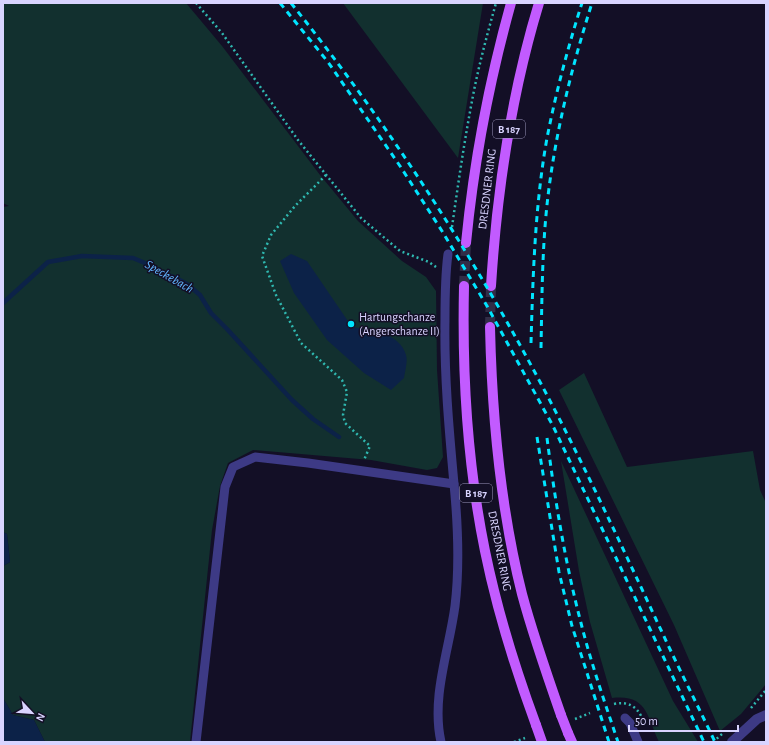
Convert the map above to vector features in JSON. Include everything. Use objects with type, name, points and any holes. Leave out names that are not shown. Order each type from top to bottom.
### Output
[{"type":"main road","name":"DRESDNER RING","points":[[466,243],[474,173],[483,116],[498,50],[511,3]]},
{"type":"main road","name":"DRESDNER RING","points":[[491,286],[496,219],[507,139],[517,86],[540,3]]},
{"type":"main road","name":"DRESDNER RING","points":[[464,286],[463,324],[465,385],[471,466],[485,550],[507,639],[542,742]]},
{"type":"main road","name":"DRESDNER RING","points":[[490,327],[495,426],[506,516],[522,593],[537,645],[570,737]]},
{"type":"street","points":[[732,742],[757,719],[766,715]]},
{"type":"lane","points":[[441,742],[439,704],[442,674],[455,607],[459,564],[458,524],[446,398],[445,273],[448,254]]},
{"type":"lane","points":[[196,742],[224,494],[225,487],[233,467],[255,456],[454,484]]},
{"type":"lane","points":[[625,718],[630,723],[638,742]]},
{"type":"path","points":[[196,3],[222,34],[298,140],[361,218],[400,251],[429,262],[445,273]]},
{"type":"path","points":[[326,175],[295,206],[271,235],[262,256],[276,295],[301,343],[342,380],[347,392],[343,415],[344,423],[370,446],[360,470]]},
{"type":"path","points":[[575,719],[590,713]]},
{"type":"path","points":[[514,742],[525,738]]},
{"type":"green space","points":[[3,3],[186,3],[222,46],[320,175],[358,221],[402,261],[426,277],[436,291],[437,370],[443,457],[437,468],[427,470],[371,460],[253,450],[228,463],[220,486],[212,530],[190,742],[45,742],[34,720],[13,715],[3,698],[3,566],[10,562],[7,534],[3,532],[3,207],[9,206],[3,203]]},
{"type":"green space","points":[[343,3],[483,3],[458,158]]},
{"type":"green space","points":[[584,373],[627,467],[753,451],[760,490],[766,503],[766,684],[741,714],[720,731],[674,625],[559,390]]},
{"type":"green space","points":[[561,461],[673,701],[698,742],[659,742],[648,716],[639,703],[624,698],[612,698],[590,622],[579,571]]},
{"type":"water","points":[[291,254],[307,261],[352,327],[376,331],[384,334],[398,342],[403,348],[407,360],[404,378],[391,390],[364,373],[327,340],[294,293],[280,261]]},
{"type":"water","points":[[3,532],[7,534],[10,562],[3,566]]},
{"type":"water","points":[[3,698],[13,715],[34,720],[45,742],[3,742]]},
{"type":"waterway","name":"Speckebach","points":[[3,303],[48,262],[82,256],[133,258],[145,263],[150,269],[176,278],[187,284],[200,295],[211,313],[292,400],[313,419],[339,437]]},
{"type":"tunnel","points":[[464,286],[466,243]]},
{"type":"tunnel","points":[[490,327],[491,286]]},
{"type":"railway","points":[[280,3],[328,62],[400,166],[442,231],[487,306],[553,426],[704,742]]},
{"type":"railway","points":[[291,3],[387,131],[445,219],[500,310],[526,356],[579,458],[715,742]]},
{"type":"railway","points":[[531,343],[535,240],[543,163],[558,87],[582,3]]},
{"type":"railway","points":[[541,348],[545,234],[551,171],[566,98],[592,3]]},
{"type":"railway","points":[[537,437],[559,572],[572,626],[609,742]]},
{"type":"railway","points":[[547,438],[561,531],[575,600],[594,668],[618,742]]},
{"type":"place","name":"Hartungschanze (Angerschanze II)","points":[[351,324]]}]
